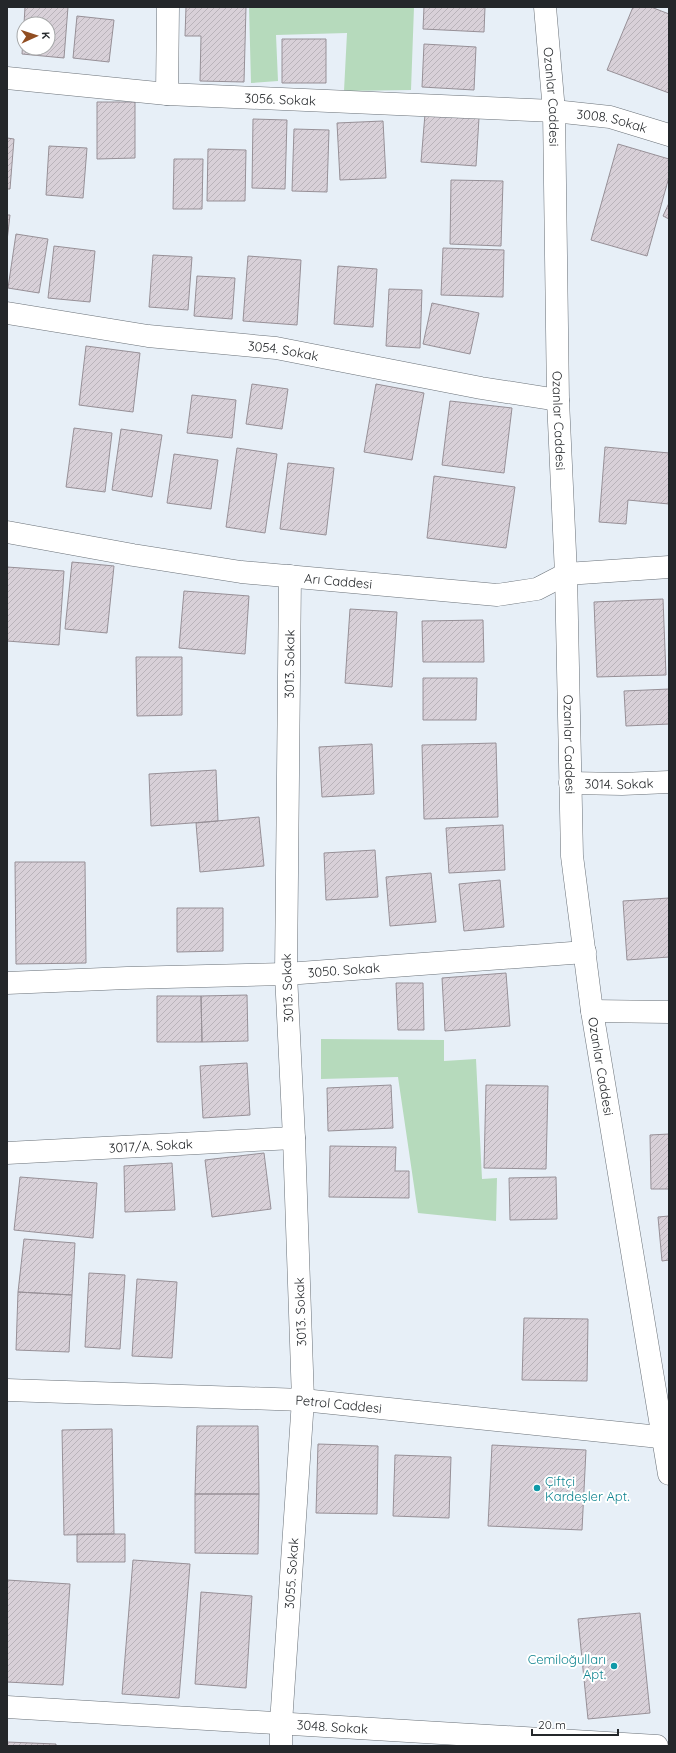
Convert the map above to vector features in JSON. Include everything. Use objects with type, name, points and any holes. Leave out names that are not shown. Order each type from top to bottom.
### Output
[{"type":"street","points":[[167,94],[168,7]]},
{"type":"street","name":"Ozanlar Caddesi","points":[[545,7],[554,111],[558,400],[566,574],[572,856],[592,1011],[666,1438],[669,1474]]},
{"type":"street","name":"3056. Sokak","points":[[7,78],[167,94],[554,111]]},
{"type":"street","name":"3008. Sokak","points":[[554,111],[610,116],[669,135]]},
{"type":"street","name":"3054. Sokak","points":[[7,313],[148,336],[276,348],[481,388],[558,400]]},
{"type":"street","name":"Arı Caddesi","points":[[7,532],[240,572],[497,596],[537,589],[566,574],[669,567]]},
{"type":"street","name":"3013. Sokak","points":[[290,576],[286,974],[294,1138],[303,1400]]},
{"type":"street","name":"3014. Sokak","points":[[570,783],[622,784],[669,782]]},
{"type":"street","name":"3050. Sokak","points":[[7,983],[286,974],[585,952]]},
{"type":"street","points":[[592,1011],[669,1012]]},
{"type":"street","name":"3017/A. Sokak","points":[[7,1153],[294,1138]]},
{"type":"street","name":"Petrol Caddesi","points":[[7,1390],[303,1400],[666,1438]]},
{"type":"street","name":"3055. Sokak","points":[[281,1746],[281,1723],[303,1400]]},
{"type":"street","name":"3048. Sokak","points":[[7,1707],[657,1746]]},
{"type":"green space","points":[[249,7],[414,7],[411,90],[344,91],[347,33],[276,35],[278,81],[251,83]]},
{"type":"green space","points":[[321,1039],[444,1040],[444,1061],[476,1059],[482,1179],[497,1178],[496,1221],[418,1213],[398,1077],[321,1079]]},
{"type":"building","points":[[25,7],[68,7],[64,58],[43,56],[56,56],[56,16],[24,16]]},
{"type":"building","points":[[186,7],[246,7],[244,82],[200,81],[201,36],[185,36]]},
{"type":"building","points":[[424,7],[485,7],[484,32],[423,29]]},
{"type":"building","points":[[633,7],[651,7],[669,14],[669,93],[607,70]]},
{"type":"building","points":[[77,16],[114,20],[109,62],[73,58]]},
{"type":"building","points":[[282,39],[326,39],[326,83],[282,83]]},
{"type":"building","points":[[424,44],[476,47],[474,90],[422,87]]},
{"type":"building","points":[[97,102],[135,102],[135,158],[97,159]]},
{"type":"building","points":[[425,114],[479,118],[476,166],[421,162]]},
{"type":"building","points":[[253,119],[287,120],[285,189],[252,188]]},
{"type":"building","points":[[383,121],[386,178],[340,180],[337,123]]},
{"type":"building","points":[[294,129],[329,130],[327,192],[292,191]]},
{"type":"building","points":[[7,138],[14,139],[10,189],[7,189]]},
{"type":"building","points":[[618,144],[669,159],[669,177],[647,256],[591,240]]},
{"type":"building","points":[[49,146],[87,148],[83,198],[46,195]]},
{"type":"building","points":[[208,149],[246,150],[245,201],[207,201]]},
{"type":"building","points":[[174,159],[203,159],[202,209],[173,209]]},
{"type":"building","points":[[451,180],[503,181],[501,246],[450,244]]},
{"type":"building","points":[[669,203],[669,219],[663,216]]},
{"type":"building","points":[[7,215],[10,215],[7,241]]},
{"type":"building","points":[[16,234],[48,239],[39,293],[8,288]]},
{"type":"building","points":[[54,246],[95,251],[90,302],[48,298]]},
{"type":"building","points":[[443,248],[504,250],[503,297],[441,295]]},
{"type":"building","points":[[153,255],[192,257],[188,310],[149,307]]},
{"type":"building","points":[[248,256],[301,260],[297,325],[243,321]]},
{"type":"building","points":[[338,266],[377,269],[373,327],[334,324]]},
{"type":"building","points":[[197,276],[235,278],[232,319],[194,316]]},
{"type":"building","points":[[389,289],[422,290],[420,348],[386,346]]},
{"type":"building","points":[[432,303],[479,313],[470,354],[423,344]]},
{"type":"building","points":[[86,346],[140,353],[133,412],[79,405]]},
{"type":"building","points":[[252,384],[288,389],[282,429],[246,424]]},
{"type":"building","points":[[376,384],[424,393],[412,460],[364,452]]},
{"type":"building","points":[[192,395],[236,400],[232,438],[187,433]]},
{"type":"building","points":[[450,401],[512,408],[504,473],[442,465]]},
{"type":"building","points":[[74,428],[112,433],[105,492],[66,487]]},
{"type":"building","points":[[121,429],[162,435],[152,497],[112,490]]},
{"type":"building","points":[[605,447],[669,453],[669,504],[628,500],[626,524],[599,522]]},
{"type":"building","points":[[237,448],[277,454],[265,533],[226,527]]},
{"type":"building","points":[[174,454],[218,460],[211,509],[167,503]]},
{"type":"building","points":[[288,463],[334,468],[326,535],[280,529]]},
{"type":"building","points":[[434,476],[515,487],[506,548],[427,538]]},
{"type":"building","points":[[72,562],[114,566],[107,633],[65,629]]},
{"type":"building","points":[[7,567],[64,571],[59,645],[7,641]]},
{"type":"building","points":[[184,591],[249,596],[245,654],[179,648]]},
{"type":"building","points":[[663,599],[666,675],[597,677],[594,602]]},
{"type":"building","points":[[350,609],[397,612],[392,687],[345,683]]},
{"type":"building","points":[[483,620],[484,662],[423,662],[422,621]]},
{"type":"building","points":[[136,657],[182,657],[182,715],[137,716]]},
{"type":"building","points":[[423,678],[477,678],[476,720],[423,720]]},
{"type":"building","points":[[669,689],[669,724],[626,726],[624,691]]},
{"type":"building","points":[[496,743],[498,817],[424,819],[422,745]]},
{"type":"building","points":[[372,744],[374,794],[322,797],[319,747]]},
{"type":"building","points":[[216,770],[218,821],[151,826],[149,774]]},
{"type":"building","points":[[259,817],[264,866],[200,872],[196,823]]},
{"type":"building","points":[[503,825],[505,870],[449,873],[446,828]]},
{"type":"building","points":[[375,850],[378,897],[326,900],[324,853]]},
{"type":"building","points":[[15,862],[85,862],[86,963],[16,964]]},
{"type":"building","points":[[431,873],[436,922],[390,926],[386,877]]},
{"type":"building","points":[[500,880],[504,927],[464,931],[459,884]]},
{"type":"building","points":[[669,898],[669,957],[627,960],[623,901]]},
{"type":"building","points":[[177,908],[223,908],[223,951],[177,952]]},
{"type":"building","points":[[506,973],[510,1026],[445,1031],[442,978]]},
{"type":"building","points":[[396,983],[423,983],[424,1030],[398,1030]]},
{"type":"building","points":[[247,995],[248,1041],[202,1042],[201,996]]},
{"type":"building","points":[[157,996],[201,996],[202,1042],[157,1042]]},
{"type":"building","points":[[247,1063],[250,1115],[203,1118],[200,1066]]},
{"type":"building","points":[[391,1085],[393,1128],[328,1131],[327,1088]]},
{"type":"building","points":[[486,1085],[548,1086],[546,1169],[484,1168]]},
{"type":"building","points":[[669,1134],[669,1189],[651,1189],[650,1135]]},
{"type":"building","points":[[330,1146],[396,1147],[395,1171],[409,1171],[409,1198],[329,1197]]},
{"type":"building","points":[[264,1153],[271,1209],[212,1217],[205,1160]]},
{"type":"building","points":[[172,1163],[175,1210],[125,1212],[124,1166]]},
{"type":"building","points":[[20,1177],[97,1183],[93,1238],[14,1230]]},
{"type":"building","points":[[556,1177],[557,1219],[510,1220],[509,1178]]},
{"type":"building","points":[[669,1216],[669,1260],[662,1261],[658,1217]]},
{"type":"building","points":[[24,1239],[75,1243],[72,1295],[18,1292]]},
{"type":"building","points":[[89,1273],[125,1275],[120,1349],[85,1347]]},
{"type":"building","points":[[137,1279],[177,1282],[172,1358],[132,1356]]},
{"type":"building","points":[[18,1292],[72,1295],[69,1352],[16,1350]]},
{"type":"building","points":[[524,1318],[588,1319],[587,1381],[522,1380]]},
{"type":"building","points":[[197,1426],[258,1426],[259,1494],[195,1494]]},
{"type":"building","points":[[112,1429],[114,1534],[64,1535],[62,1430]]},
{"type":"building","points":[[318,1444],[378,1446],[377,1514],[316,1513]]},
{"type":"building","name":"Çiftçi Kardeşler Apt.","points":[[492,1445],[586,1450],[582,1530],[488,1526]]},
{"type":"building","points":[[395,1455],[451,1457],[449,1518],[393,1516]]},
{"type":"building","points":[[195,1494],[259,1494],[258,1554],[195,1553]]},
{"type":"building","points":[[77,1534],[125,1534],[125,1562],[77,1562]]},
{"type":"building","points":[[133,1560],[190,1564],[179,1698],[122,1694]]},
{"type":"building","points":[[7,1580],[70,1584],[63,1685],[7,1682]]},
{"type":"building","points":[[201,1592],[252,1596],[246,1688],[195,1684]]},
{"type":"building","name":"Cemiloğulları Apt.","points":[[640,1613],[650,1713],[588,1719],[578,1619]]},
{"type":"building","points":[[7,1742],[56,1744],[56,1746],[7,1746]]},
{"type":"place","name":"Çiftçi Kardeşler Apt.","points":[[537,1488]]},
{"type":"place","name":"Cemiloğulları Apt.","points":[[614,1666]]}]
